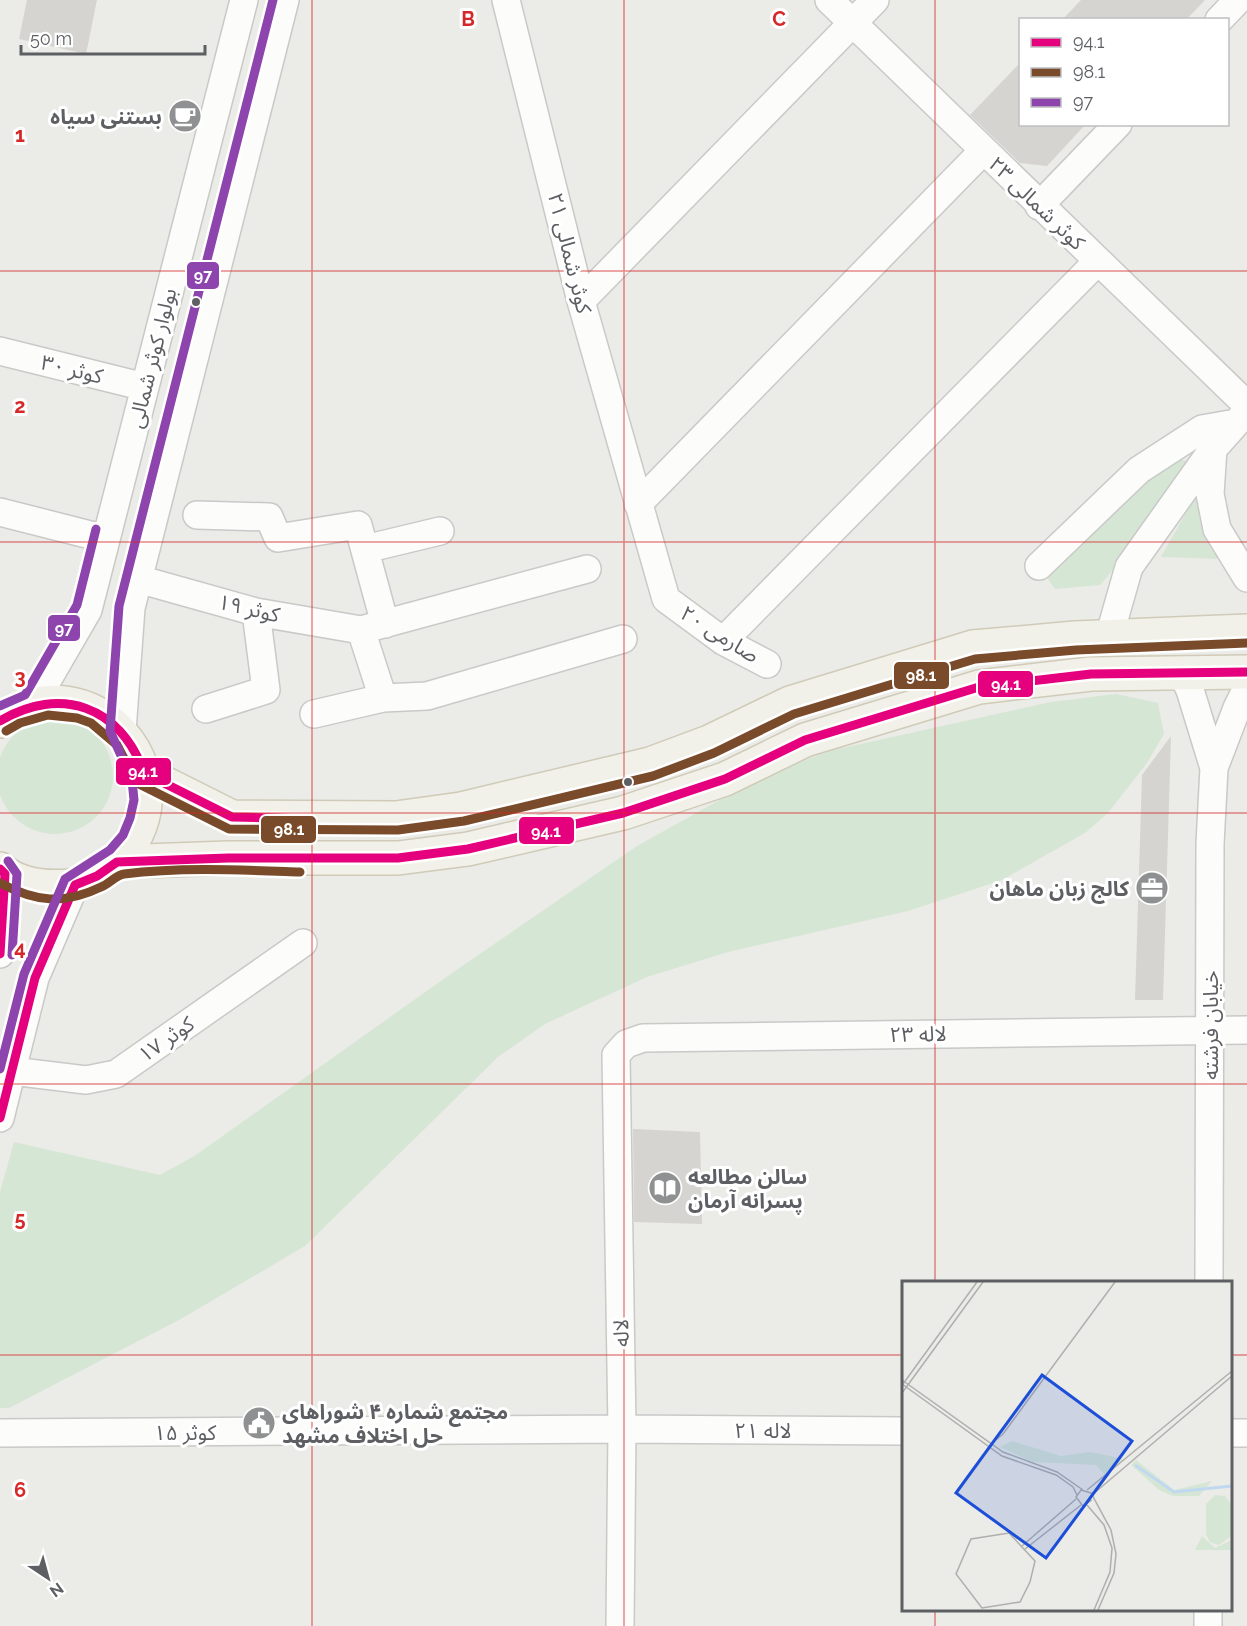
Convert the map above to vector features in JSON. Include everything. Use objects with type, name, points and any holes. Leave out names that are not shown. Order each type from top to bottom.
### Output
[{"type":"main road","points":[[144,773],[232,817],[396,818],[461,809],[650,764],[710,742],[789,703],[973,646],[1247,631]]},
{"type":"main road","points":[[117,862],[228,858],[398,858],[468,849],[623,813],[724,779],[805,740],[979,687],[1091,674],[1247,672]]},
{"type":"main road","points":[[0,720],[10,713],[33,705],[57,702],[81,706],[103,716],[122,731],[136,751],[144,773],[147,798],[143,822],[133,843],[117,862],[98,876],[75,885],[51,888],[27,884],[2,872]]},
{"type":"street","name":"بولوار کوثر شمالی","points":[[33,705],[88,610],[244,0]]},
{"type":"street","name":"بولوار کوثر شمالی","points":[[122,731],[131,608],[285,0]]},
{"type":"street","name":"کوثر شمالی ۲۱","points":[[506,0],[582,301],[638,504]]},
{"type":"street","name":"کوثر شمالی ۲۳","points":[[829,0],[1097,262],[1243,413]]},
{"type":"street","points":[[582,301],[874,0]]},
{"type":"street","points":[[1221,18],[1238,0]]},
{"type":"street","points":[[1040,206],[1116,126]]},
{"type":"street","points":[[638,504],[983,151]]},
{"type":"street","points":[[723,641],[1097,262]]},
{"type":"street","name":"کوثر ۳۰","points":[[0,351],[145,387]]},
{"type":"street","points":[[1109,637],[1129,567],[1213,449],[1243,413]]},
{"type":"street","points":[[1039,566],[1139,470],[1202,429],[1243,413]]},
{"type":"street","points":[[1213,449],[1210,494],[1217,529],[1247,578]]},
{"type":"street","name":"صارمی ۲۰","points":[[638,504],[666,599],[723,641],[767,664]]},
{"type":"street","points":[[0,512],[106,539]]},
{"type":"street","points":[[197,515],[269,517],[278,538],[358,525],[365,549],[383,698]]},
{"type":"street","points":[[365,549],[440,531]]},
{"type":"street","points":[[373,627],[587,569]]},
{"type":"street","name":"کوثر ۱۹","points":[[138,579],[256,612],[373,627]]},
{"type":"street","points":[[206,709],[266,690],[256,612]]},
{"type":"street","points":[[314,714],[383,698],[427,696],[622,639]]},
{"type":"street","name":"خیابان فرشته","points":[[1182,673],[1190,690],[1214,768]]},
{"type":"street","name":"خیابان فرشته","points":[[1209,1281],[1210,844],[1214,768],[1247,688]]},
{"type":"street","points":[[0,954],[2,872]]},
{"type":"street","points":[[0,1118],[35,978],[75,885]]},
{"type":"street","name":"کوثر ۱۷","points":[[12,1071],[86,1080],[116,1074],[303,943]]},
{"type":"street","name":"لاله ۲۳","points":[[626,1044],[643,1038],[1247,1030]]},
{"type":"street","name":"لاله","points":[[620,1626],[622,1429],[616,1055],[626,1044]]},
{"type":"street","name":"لاله ۲۱","points":[[622,1429],[902,1431]]},
{"type":"street","name":"کوثر ۱۵","points":[[0,1433],[622,1429]]},
{"type":"green space","points":[[1172,455],[1190,463],[1128,553],[1100,585],[1055,589],[1043,572]]},
{"type":"green space","points":[[1197,493],[1200,522],[1220,559],[1161,557]]},
{"type":"green space","points":[[1116,694],[1158,703],[1164,734],[1147,763],[1108,813],[1085,833],[1002,880],[908,911],[728,952],[647,977],[545,1024],[498,1057],[305,1246],[179,1320],[9,1408],[0,1408],[0,1192],[14,1142],[160,1175],[196,1155],[452,973],[637,846],[761,777],[829,751],[1051,702]]},
{"type":"green space","points":[[44,719],[66,719],[87,728],[103,744],[112,765],[112,787],[103,808],[87,824],[66,833],[44,833],[23,824],[7,808],[-1,790],[-1,762],[7,744],[23,728]]},
{"type":"building","points":[[27,0],[97,0],[86,54],[19,39]]},
{"type":"building","points":[[1081,0],[1205,0],[1188,18],[1064,18]]},
{"type":"building","points":[[1019,64],[1019,126],[1084,126],[1047,166],[1020,163],[970,115]]},
{"type":"building","name":"کالج زبان ماهان","points":[[1171,736],[1163,1000],[1135,1000],[1142,775]]},
{"type":"building","name":"سالن مطالعه پسرانه آرمان","points":[[633,1129],[700,1132],[702,1224],[634,1222]]},
{"type":"transit line","name":"97","points":[[0,1069],[24,974],[65,879],[110,850],[123,835],[130,818],[134,800],[132,780],[110,731],[119,606],[273,0]]},
{"type":"transit line","name":"97","points":[[0,706],[25,695],[77,605],[96,529]]},
{"type":"transit line","name":"98.1","points":[[6,731],[20,723],[48,715],[77,718],[91,723],[117,745],[137,783],[229,829],[398,830],[464,821],[653,776],[714,753],[794,714],[975,659],[1076,650],[1247,643]]},
{"type":"transit line","name":"94.1","points":[[0,1118],[35,978],[75,885],[97,876],[117,862],[228,858],[398,858],[468,849],[623,813],[725,779],[805,740],[979,687],[1091,674],[1247,672]]},
{"type":"transit line","name":"94.1","points":[[0,721],[22,710],[45,705],[66,704],[86,708],[104,718],[120,732],[134,750],[144,773],[232,817],[309,819]]},
{"type":"transit line","name":"97","points":[[8,861],[17,874],[12,955]]},
{"type":"transit line","name":"94.1","points":[[0,869],[5,874],[0,954]]},
{"type":"transit line","name":"98.1","points":[[0,883],[25,894],[62,899],[87,893],[124,874],[190,870],[300,872]]},
{"type":"place","name":"بستنی سیاه","points":[[185,116]]},
{"type":"place","name":"کالج زبان ماهان","points":[[1152,888]]},
{"type":"place","name":"سالن مطالعه پسرانه آرمان","points":[[665,1188]]},
{"type":"place","name":"مجتمع شماره ۴ شوراهای حل اختلاف مشهد","points":[[259,1423]]}]
